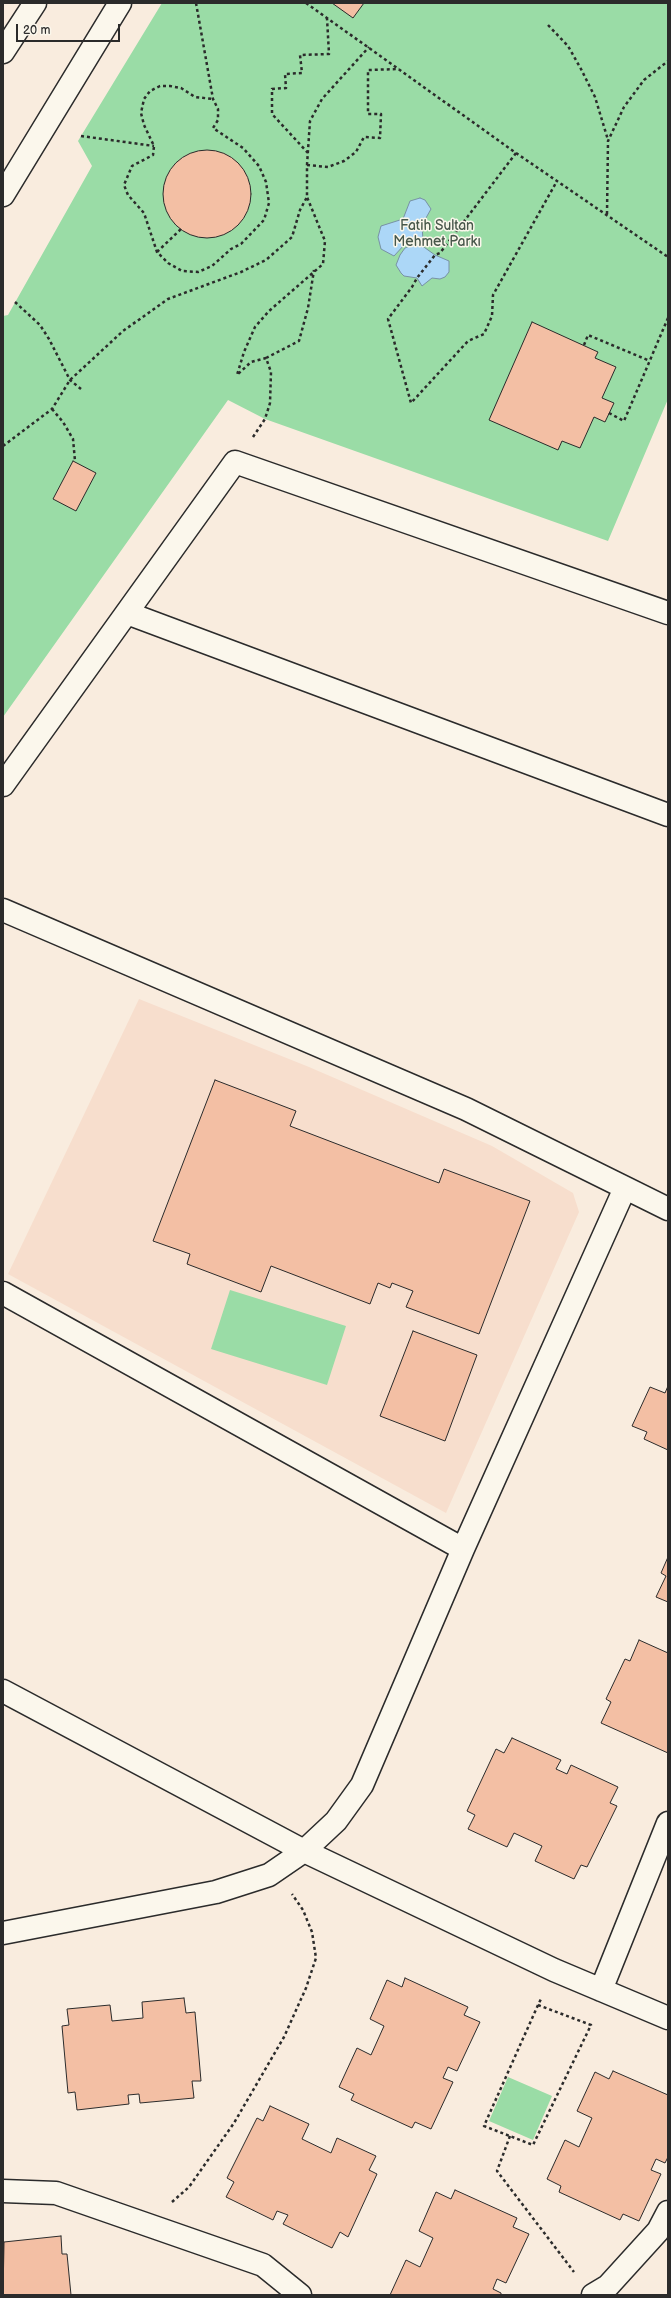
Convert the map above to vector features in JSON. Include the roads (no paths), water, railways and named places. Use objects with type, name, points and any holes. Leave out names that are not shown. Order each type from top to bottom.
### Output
[{"type":"street","points":[[3,52],[35,3]]},
{"type":"street","points":[[3,195],[120,3]]},
{"type":"street","points":[[3,785],[235,462],[668,613]]},
{"type":"street","points":[[127,613],[668,815]]},
{"type":"street","points":[[3,910],[466,1109],[668,1209]]},
{"type":"street","points":[[3,1933],[216,1892],[269,1875],[304,1851],[336,1821],[362,1785],[463,1549],[625,1188]]},
{"type":"street","points":[[3,1293],[463,1549]]},
{"type":"street","points":[[3,1691],[304,1851],[554,1970],[668,2018]]},
{"type":"street","points":[[602,1990],[668,1823]]},
{"type":"street","points":[[3,2191],[56,2193],[263,2265],[300,2295]]},
{"type":"street","points":[[593,2295],[608,2286],[658,2231],[668,2212]]},
{"type":"water","points":[[420,198],[425,200],[431,209],[422,225],[423,241],[405,244],[394,256],[381,249],[378,237],[381,226],[403,219],[410,201]]},
{"type":"water","points":[[415,244],[421,245],[435,255],[449,261],[449,272],[445,277],[440,279],[432,278],[422,286],[417,278],[404,276],[401,273],[396,265],[400,255],[405,248]]},
{"type":"park label","name":"Fatih Sultan Mehmet Parkı","points":[[437,234]]}]
